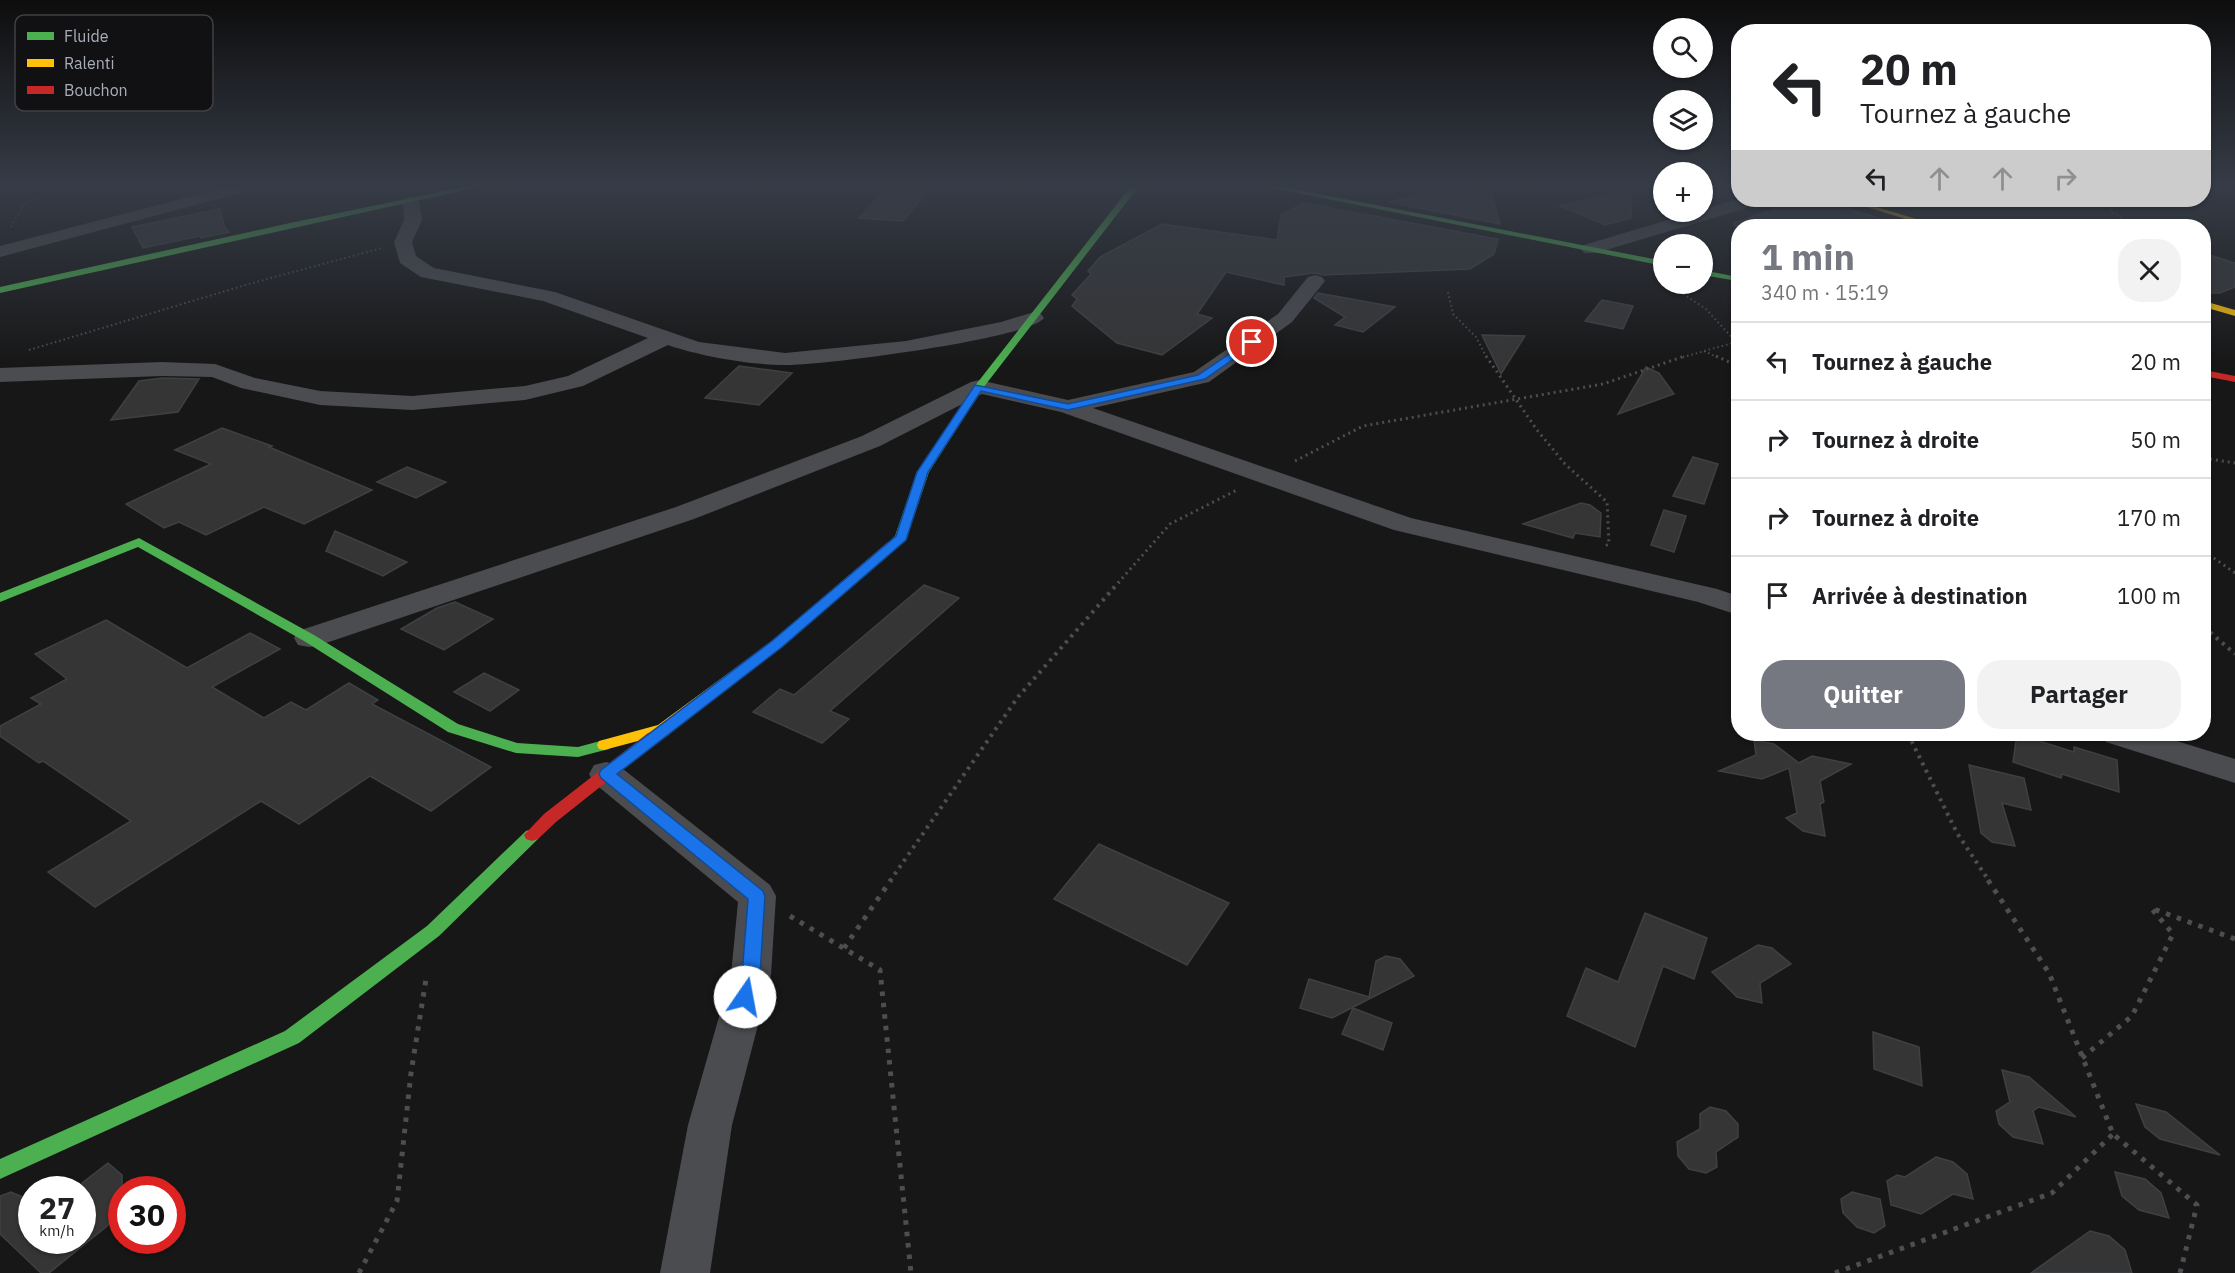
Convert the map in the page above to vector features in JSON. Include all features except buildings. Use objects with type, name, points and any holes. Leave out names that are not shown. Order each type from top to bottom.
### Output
[{"type":"street","points":[[0,252],[26,245]]},
{"type":"street","points":[[0,290],[204,245]]},
{"type":"street","points":[[404,245],[407,259],[428,273],[548,296],[696,348],[785,359],[906,347],[1005,327],[1034,318]]},
{"type":"street","points":[[0,1169],[292,1037],[433,931],[550,818],[663,729],[777,644],[901,537],[923,472],[979,387],[1090,245]]},
{"type":"street","points":[[1572,245],[1653,262]]},
{"type":"street","points":[[1590,249],[1602,245]]},
{"type":"street","points":[[1713,274],[1731,278]]},
{"type":"street","points":[[1068,407],[1201,377],[1285,318],[1315,281]]},
{"type":"street","points":[[2211,306],[2235,313]]},
{"type":"street","points":[[0,375],[162,369],[215,371],[249,383],[320,398],[412,403],[525,393],[575,381],[668,337]]},
{"type":"street","points":[[2211,374],[2235,379]]},
{"type":"street","points":[[309,638],[685,513],[871,441],[979,387],[1068,407],[1403,524],[1707,596],[1731,604]]},
{"type":"street","points":[[0,598],[139,542],[309,638],[453,728],[516,748],[578,752],[663,729]]},
{"type":"street","points":[[2140,741],[2235,771]]},
{"type":"street","points":[[606,774],[757,896],[751,975],[710,1125],[685,1273]]},
{"type":"path","points":[[24,351],[185,305],[299,269],[390,245]]},
{"type":"path","points":[[1448,292],[1453,314],[1476,337],[1491,365],[1517,398],[1537,430],[1565,464],[1607,502],[1610,544],[1568,563]]},
{"type":"path","points":[[1684,294],[1722,323],[1731,335]]},
{"type":"path","points":[[844,948],[1018,697],[1170,524],[1363,426],[1604,384],[1703,350],[1731,343]]},
{"type":"path","points":[[1703,350],[1731,363]]},
{"type":"path","points":[[2211,459],[2235,463]]},
{"type":"path","points":[[2211,556],[2235,573]]},
{"type":"path","points":[[2211,633],[2235,654]]},
{"type":"path","points":[[1911,741],[1957,833],[2049,973],[2113,1134],[2197,1205],[2180,1273]]},
{"type":"path","points":[[757,896],[880,970],[911,1273]]},
{"type":"path","points":[[2082,1058],[2132,1016],[2173,934],[2151,908],[2235,939]]},
{"type":"path","points":[[359,1273],[397,1201],[411,1073],[433,931]]},
{"type":"path","points":[[1835,1273],[2052,1193],[2113,1134]]},
{"type":"traffic: fast","points":[[0,290],[199,245]]},
{"type":"traffic: fast","points":[[891,546],[901,537],[923,472],[979,387],[1089,245]]},
{"type":"traffic: fast","points":[[1569,245],[1653,262]]},
{"type":"traffic: fast","points":[[1713,274],[1731,278]]},
{"type":"traffic: fast","points":[[0,598],[139,542],[309,638],[453,728],[516,748],[578,752],[604,745]]},
{"type":"traffic: fast","points":[[0,1169],[292,1037],[433,931],[532,835]]},
{"type":"traffic: slow","points":[[2211,306],[2235,313]]},
{"type":"traffic: slow","points":[[604,745],[663,729],[777,644],[891,546]]},
{"type":"traffic: jam","points":[[2211,374],[2235,379]]},
{"type":"traffic: jam","points":[[532,835],[550,818],[653,737]]},
{"type":"route","points":[[745,997],[751,975],[757,896],[606,774],[777,644],[901,537],[923,472],[979,387],[1068,407],[1201,377],[1252,342]]}]
